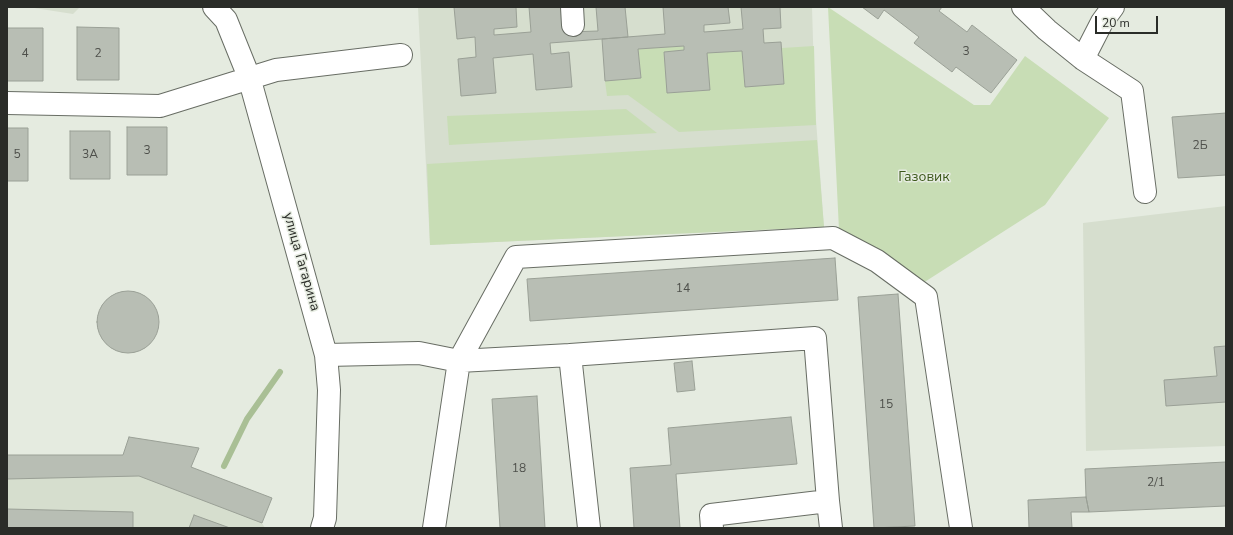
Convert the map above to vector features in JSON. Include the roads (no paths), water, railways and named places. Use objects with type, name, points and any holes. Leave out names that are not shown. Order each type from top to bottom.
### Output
[{"type":"street","name":"улица Гагарина","points":[[214,7],[226,20],[249,77],[326,354],[329,390],[325,518],[322,528]]},
{"type":"street","points":[[1023,7],[1047,30],[1083,59],[1132,91],[1145,192]]},
{"type":"street","points":[[1083,59],[1102,22],[1113,7]]},
{"type":"street","points":[[7,103],[160,106],[249,77],[276,70],[401,55]]},
{"type":"street","points":[[434,528],[459,361],[516,257],[833,238],[877,261],[926,297],[961,528]]},
{"type":"street","points":[[326,354],[419,353],[459,361],[815,338],[831,528]]},
{"type":"street","points":[[570,355],[589,528]]},
{"type":"street","points":[[712,528],[711,515],[828,501]]},
{"type":"waterway","points":[[224,466],[247,419],[280,372]]},
{"type":"park label","name":"Газовик","points":[[924,178]]}]
